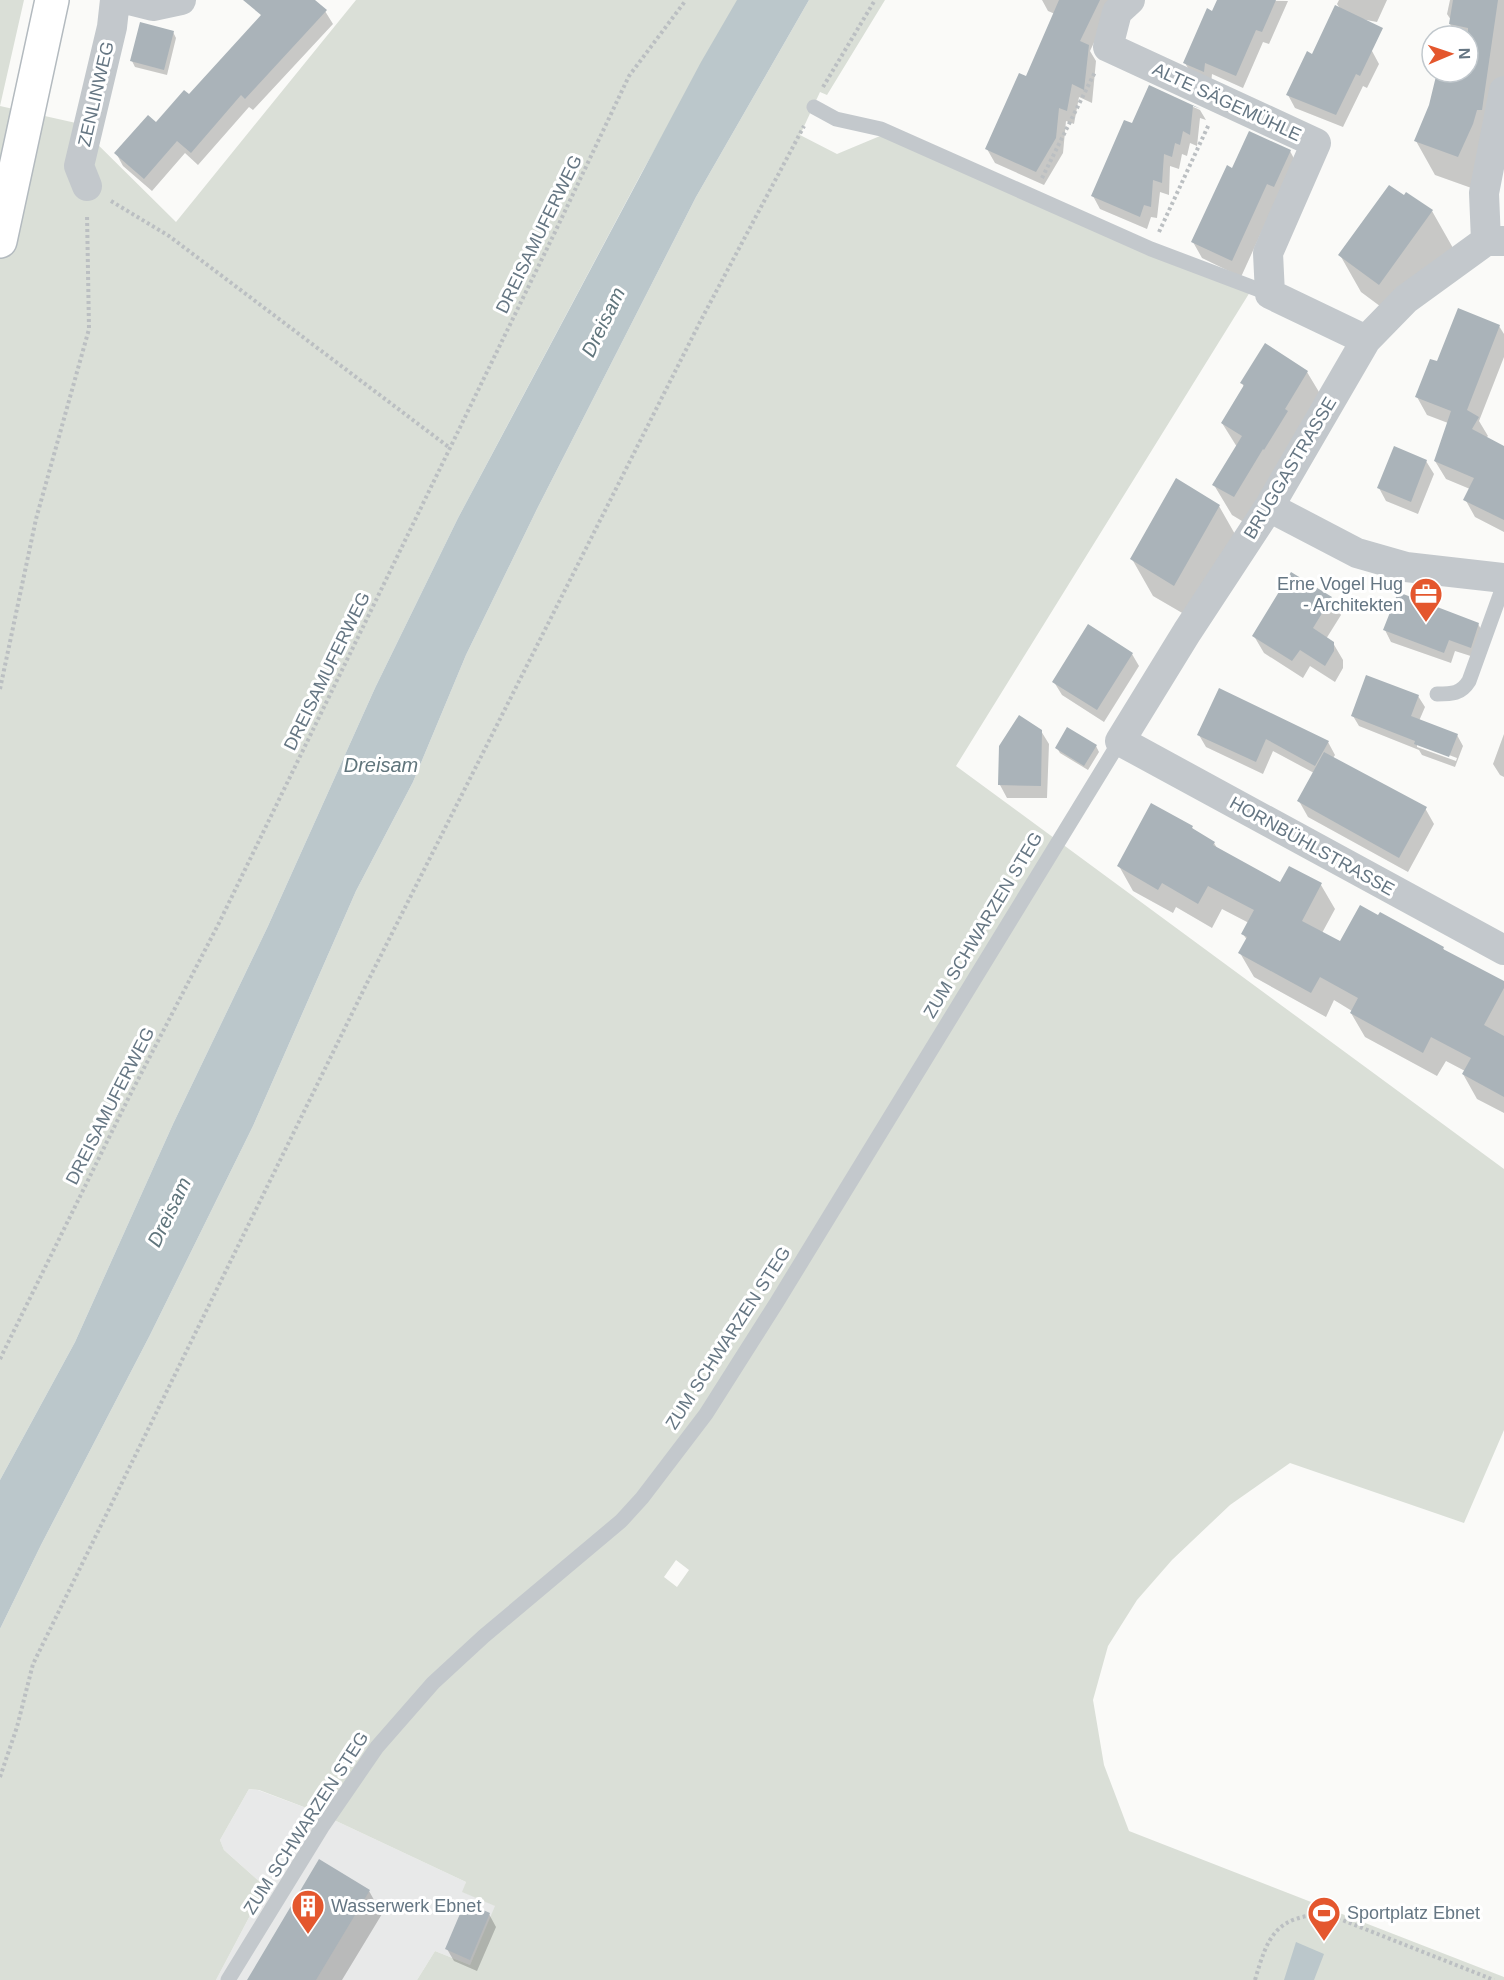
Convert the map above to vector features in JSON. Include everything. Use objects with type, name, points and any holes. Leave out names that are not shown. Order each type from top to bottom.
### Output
[{"type":"street","points":[[0,241],[52,0]]},
{"type":"street","name":"ZENLINWEG","points":[[87,186],[79,166],[112,27],[115,0]]},
{"type":"street","points":[[129,0],[153,6],[181,0]]},
{"type":"street","points":[[1108,47],[1117,12],[1130,0]]},
{"type":"street","name":"ALTE SÄGEMÜHLE","points":[[1108,47],[1316,143],[1268,254],[1270,294]]},
{"type":"street","points":[[1495,241],[1484,193],[1504,91]]},
{"type":"street","name":"BRUGGASTRASSE","points":[[1119,741],[1269,507],[1366,340],[1406,299],[1495,241]]},
{"type":"street","points":[[1270,294],[1366,340]]},
{"type":"street","points":[[1269,507],[1357,553],[1406,567],[1504,578]]},
{"type":"street","name":"HORNBÜHLSTRASSE","points":[[1119,741],[1504,950]]},
{"type":"lane","points":[[814,107],[836,119],[881,129],[1151,249],[1270,294]]},
{"type":"lane","points":[[1437,694],[1453,694],[1462,691],[1469,681],[1504,584]]},
{"type":"lane","name":"ZUM SCHWARZEN STEG","points":[[228,1980],[322,1827],[376,1747],[433,1683],[467,1651],[621,1521],[642,1498],[706,1414],[1119,741]]},
{"type":"path","name":"DREISAMUFERWEG","points":[[0,1359],[128,1099],[219,923],[629,76],[686,0]]},
{"type":"path","points":[[0,1777],[17,1727],[33,1664],[367,983],[701,320],[820,92],[875,0]]},
{"type":"path","points":[[1033,197],[1108,47]]},
{"type":"path","points":[[1151,249],[1221,99]]},
{"type":"path","points":[[87,186],[169,236],[450,448]]},
{"type":"path","points":[[0,689],[36,519],[89,328],[87,186]]},
{"type":"path","points":[[1256,1980],[1264,1948],[1275,1931],[1306,1915],[1327,1914],[1494,1980]]},
{"type":"shaded area","points":[[0,0],[24,0],[0,106]]},
{"type":"shaded area","points":[[356,0],[738,0],[641,174],[458,518],[375,688],[268,926],[173,1124],[75,1342],[0,1480],[0,106],[76,123],[176,222]]},
{"type":"shaded area","points":[[809,0],[885,0],[827,95],[820,92],[800,135],[837,154],[880,136],[1250,292],[956,766],[1504,1169],[1504,1430],[1464,1523],[1290,1463],[1230,1505],[1172,1560],[1137,1600],[1108,1646],[1093,1700],[1104,1765],[1129,1831],[1504,1977],[1504,1980],[417,1980],[435,1951],[470,1965],[495,1906],[462,1892],[466,1882],[317,1812],[259,1790],[249,1789],[220,1840],[224,1850],[260,1882],[262,1893],[216,1980],[0,1980],[0,1629],[150,1335],[253,1126],[356,891],[413,782],[466,655],[537,509],[696,197]],"holes":[[[676,1560],[689,1570],[677,1587],[664,1577]]]},
{"type":"shaded area","points":[[249,1789],[258,1790],[317,1812],[466,1882],[463,1892],[496,1906],[470,1965],[435,1951],[417,1980],[216,1980],[262,1893],[260,1882],[224,1850],[220,1840]]},
{"type":"water","name":"Dreisam","points":[[737,0],[809,0],[696,197],[537,509],[466,655],[413,782],[356,891],[253,1126],[150,1335],[0,1629],[0,1480],[75,1342],[173,1124],[268,926],[375,688],[458,518],[701,62]]},
{"type":"water","points":[[1296,1942],[1324,1954],[1314,1980],[1284,1980]]},
{"type":"building","points":[[243,0],[315,0],[327,10],[245,99],[241,95],[191,153],[177,141],[144,179],[114,153],[148,115],[156,122],[184,90],[189,94],[261,15]]},
{"type":"building","points":[[1059,0],[1100,0],[1080,41],[1089,45],[1084,90],[1072,84],[1067,111],[1059,108],[1056,138],[1036,172],[985,149],[1019,73],[1026,76]]},
{"type":"building","points":[[1217,0],[1276,0],[1262,32],[1256,30],[1236,76],[1205,63],[1204,72],[1183,63],[1207,8],[1212,11]]},
{"type":"building","points":[[1453,0],[1498,0],[1482,110],[1477,110],[1458,157],[1414,141],[1429,105],[1434,84],[1480,84],[1480,24],[1449,24]]},
{"type":"building","points":[[1335,5],[1383,28],[1360,76],[1356,74],[1336,115],[1286,95],[1307,51],[1312,54]]},
{"type":"building","points":[[140,22],[174,31],[164,70],[130,61]]},
{"type":"building","points":[[1149,85],[1201,109],[1193,106],[1190,135],[1183,131],[1180,145],[1175,143],[1172,157],[1164,154],[1162,183],[1153,180],[1151,207],[1144,205],[1140,217],[1091,196],[1124,120],[1132,123]]},
{"type":"building","points":[[1249,131],[1291,150],[1274,187],[1267,184],[1232,261],[1191,242],[1227,165],[1232,168]]},
{"type":"building","points":[[1389,185],[1404,195],[1406,192],[1433,210],[1379,285],[1338,255]]},
{"type":"building","points":[[1458,308],[1500,325],[1467,410],[1479,417],[1472,429],[1504,446],[1504,520],[1463,500],[1474,478],[1434,461],[1451,411],[1415,397],[1430,359],[1437,361]]},
{"type":"building","points":[[1265,343],[1308,371],[1285,409],[1288,411],[1234,497],[1212,485],[1242,436],[1221,423],[1244,385],[1240,383]]},
{"type":"building","points":[[1394,446],[1427,460],[1411,502],[1377,488]]},
{"type":"building","points":[[1176,478],[1220,505],[1174,586],[1130,559]]},
{"type":"building","points":[[1291,572],[1332,597],[1313,628],[1334,642],[1334,651],[1325,666],[1300,650],[1292,661],[1252,636]]},
{"type":"building","points":[[1398,592],[1479,623],[1471,648],[1449,640],[1444,653],[1383,630]]},
{"type":"building","points":[[1088,624],[1133,653],[1097,710],[1052,682]]},
{"type":"building","points":[[1366,675],[1419,695],[1411,716],[1458,734],[1449,757],[1351,716]]},
{"type":"building","points":[[1219,688],[1329,741],[1315,766],[1266,739],[1256,762],[1197,735]]},
{"type":"building","points":[[1019,715],[1042,730],[1041,786],[998,785],[999,746]]},
{"type":"building","points":[[1067,727],[1097,745],[1084,766],[1055,748]]},
{"type":"building","points":[[1324,752],[1427,807],[1399,858],[1297,801]]},
{"type":"building","points":[[1151,803],[1193,826],[1192,828],[1215,842],[1213,845],[1280,882],[1289,866],[1322,883],[1302,921],[1340,941],[1360,905],[1378,915],[1380,912],[1504,981],[1504,988],[1484,1025],[1504,1036],[1504,1097],[1462,1074],[1471,1058],[1431,1037],[1423,1053],[1350,1013],[1358,998],[1320,977],[1311,993],[1238,953],[1247,937],[1241,934],[1254,910],[1208,886],[1198,904],[1162,883],[1158,890],[1117,866]]},
{"type":"building","name":"Wasserwerk Ebnet","points":[[319,1859],[370,1890],[316,1980],[247,1980]]},
{"type":"building","points":[[465,1902],[490,1913],[470,1960],[445,1949]]},
{"type":"place","name":"Erne Vogel Hug - Architekten","points":[[1426,623]]},
{"type":"place","name":"Wasserwerk Ebnet","points":[[308,1935]]},
{"type":"place","name":"Sportplatz Ebnet","points":[[1324,1942]]}]
